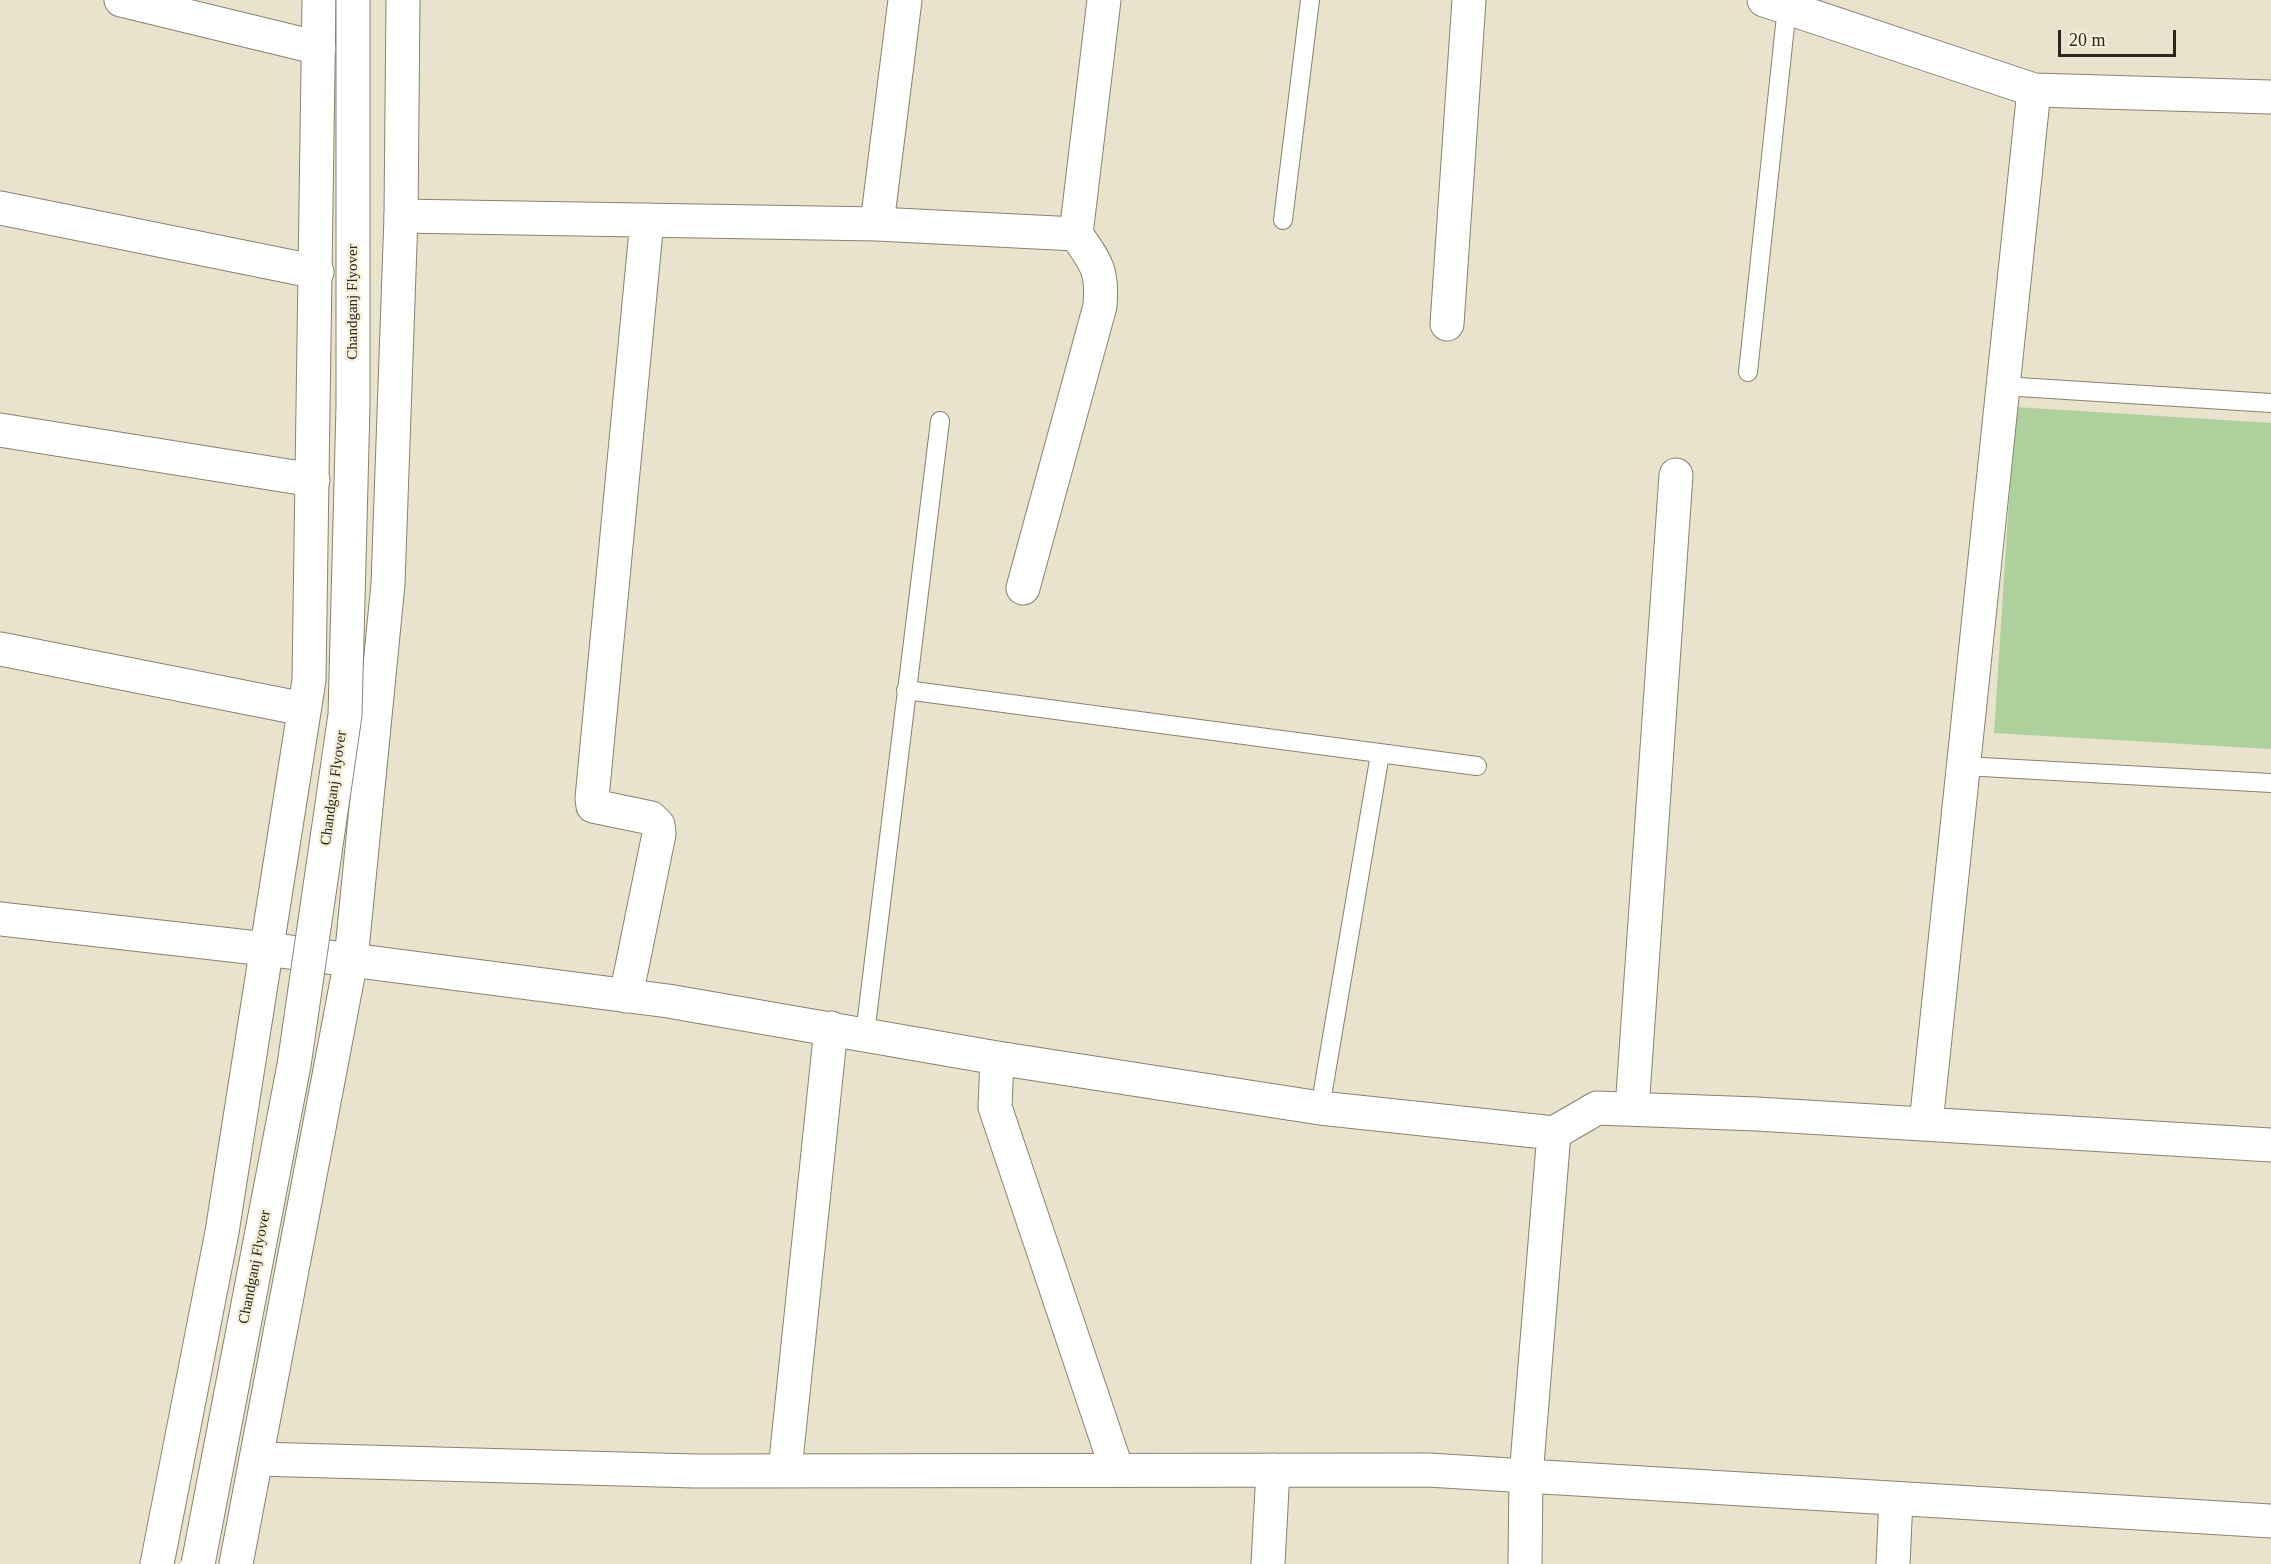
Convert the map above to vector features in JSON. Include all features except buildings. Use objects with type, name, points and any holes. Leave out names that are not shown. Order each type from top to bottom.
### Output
[{"type":"street","points":[[121,0],[319,48]]},
{"type":"street","points":[[157,1564],[222,1232],[309,680],[317,272],[319,0]]},
{"type":"street","name":"Chandganj Flyover","points":[[198,1564],[294,1065],[345,715],[353,406],[353,0]]},
{"type":"street","points":[[236,1564],[351,960],[388,584],[401,216],[403,0]]},
{"type":"street","points":[[878,224],[905,0]]},
{"type":"street","points":[[1023,588],[1100,306],[1102,281],[1093,259],[1076,234],[1104,0]]},
{"type":"street","points":[[1447,324],[1469,0]]},
{"type":"street","points":[[1775,4],[2034,90],[2271,97]]},
{"type":"street","points":[[1926,1124],[2034,90]]},
{"type":"street","points":[[0,208],[317,272]]},
{"type":"street","points":[[401,216],[878,224],[1076,234]]},
{"type":"street","points":[[626,996],[658,825],[651,818],[593,806],[592,798],[647,220]]},
{"type":"street","points":[[0,430],[313,480]]},
{"type":"street","points":[[1632,1109],[1676,475]]},
{"type":"street","points":[[0,649],[304,709]]},
{"type":"street","points":[[0,919],[266,949],[626,996],[831,1028],[997,1058],[1320,1108],[1554,1133],[1597,1108],[1926,1124],[2271,1145]]},
{"type":"street","points":[[785,1470],[831,1028]]},
{"type":"street","points":[[997,1058],[995,1107],[1117,1470]]},
{"type":"street","points":[[1525,1564],[1527,1476],[1554,1133]]},
{"type":"street","points":[[256,1459],[695,1471],[1428,1470],[2271,1521]]},
{"type":"street","points":[[1268,1564],[1273,1470]]},
{"type":"street","points":[[1893,1564],[1896,1499]]},
{"type":"lane","points":[[1283,220],[1310,0]]},
{"type":"lane","points":[[1748,372],[1775,4]]},
{"type":"lane","points":[[2003,386],[2271,403]]},
{"type":"lane","points":[[865,1034],[940,421]]},
{"type":"lane","points":[[906,690],[1477,766]]},
{"type":"lane","points":[[1320,1108],[1380,754]]},
{"type":"lane","points":[[1964,766],[2271,783]]},
{"type":"green space","points":[[2015,407],[2271,423],[2271,749],[1994,733]]}]
